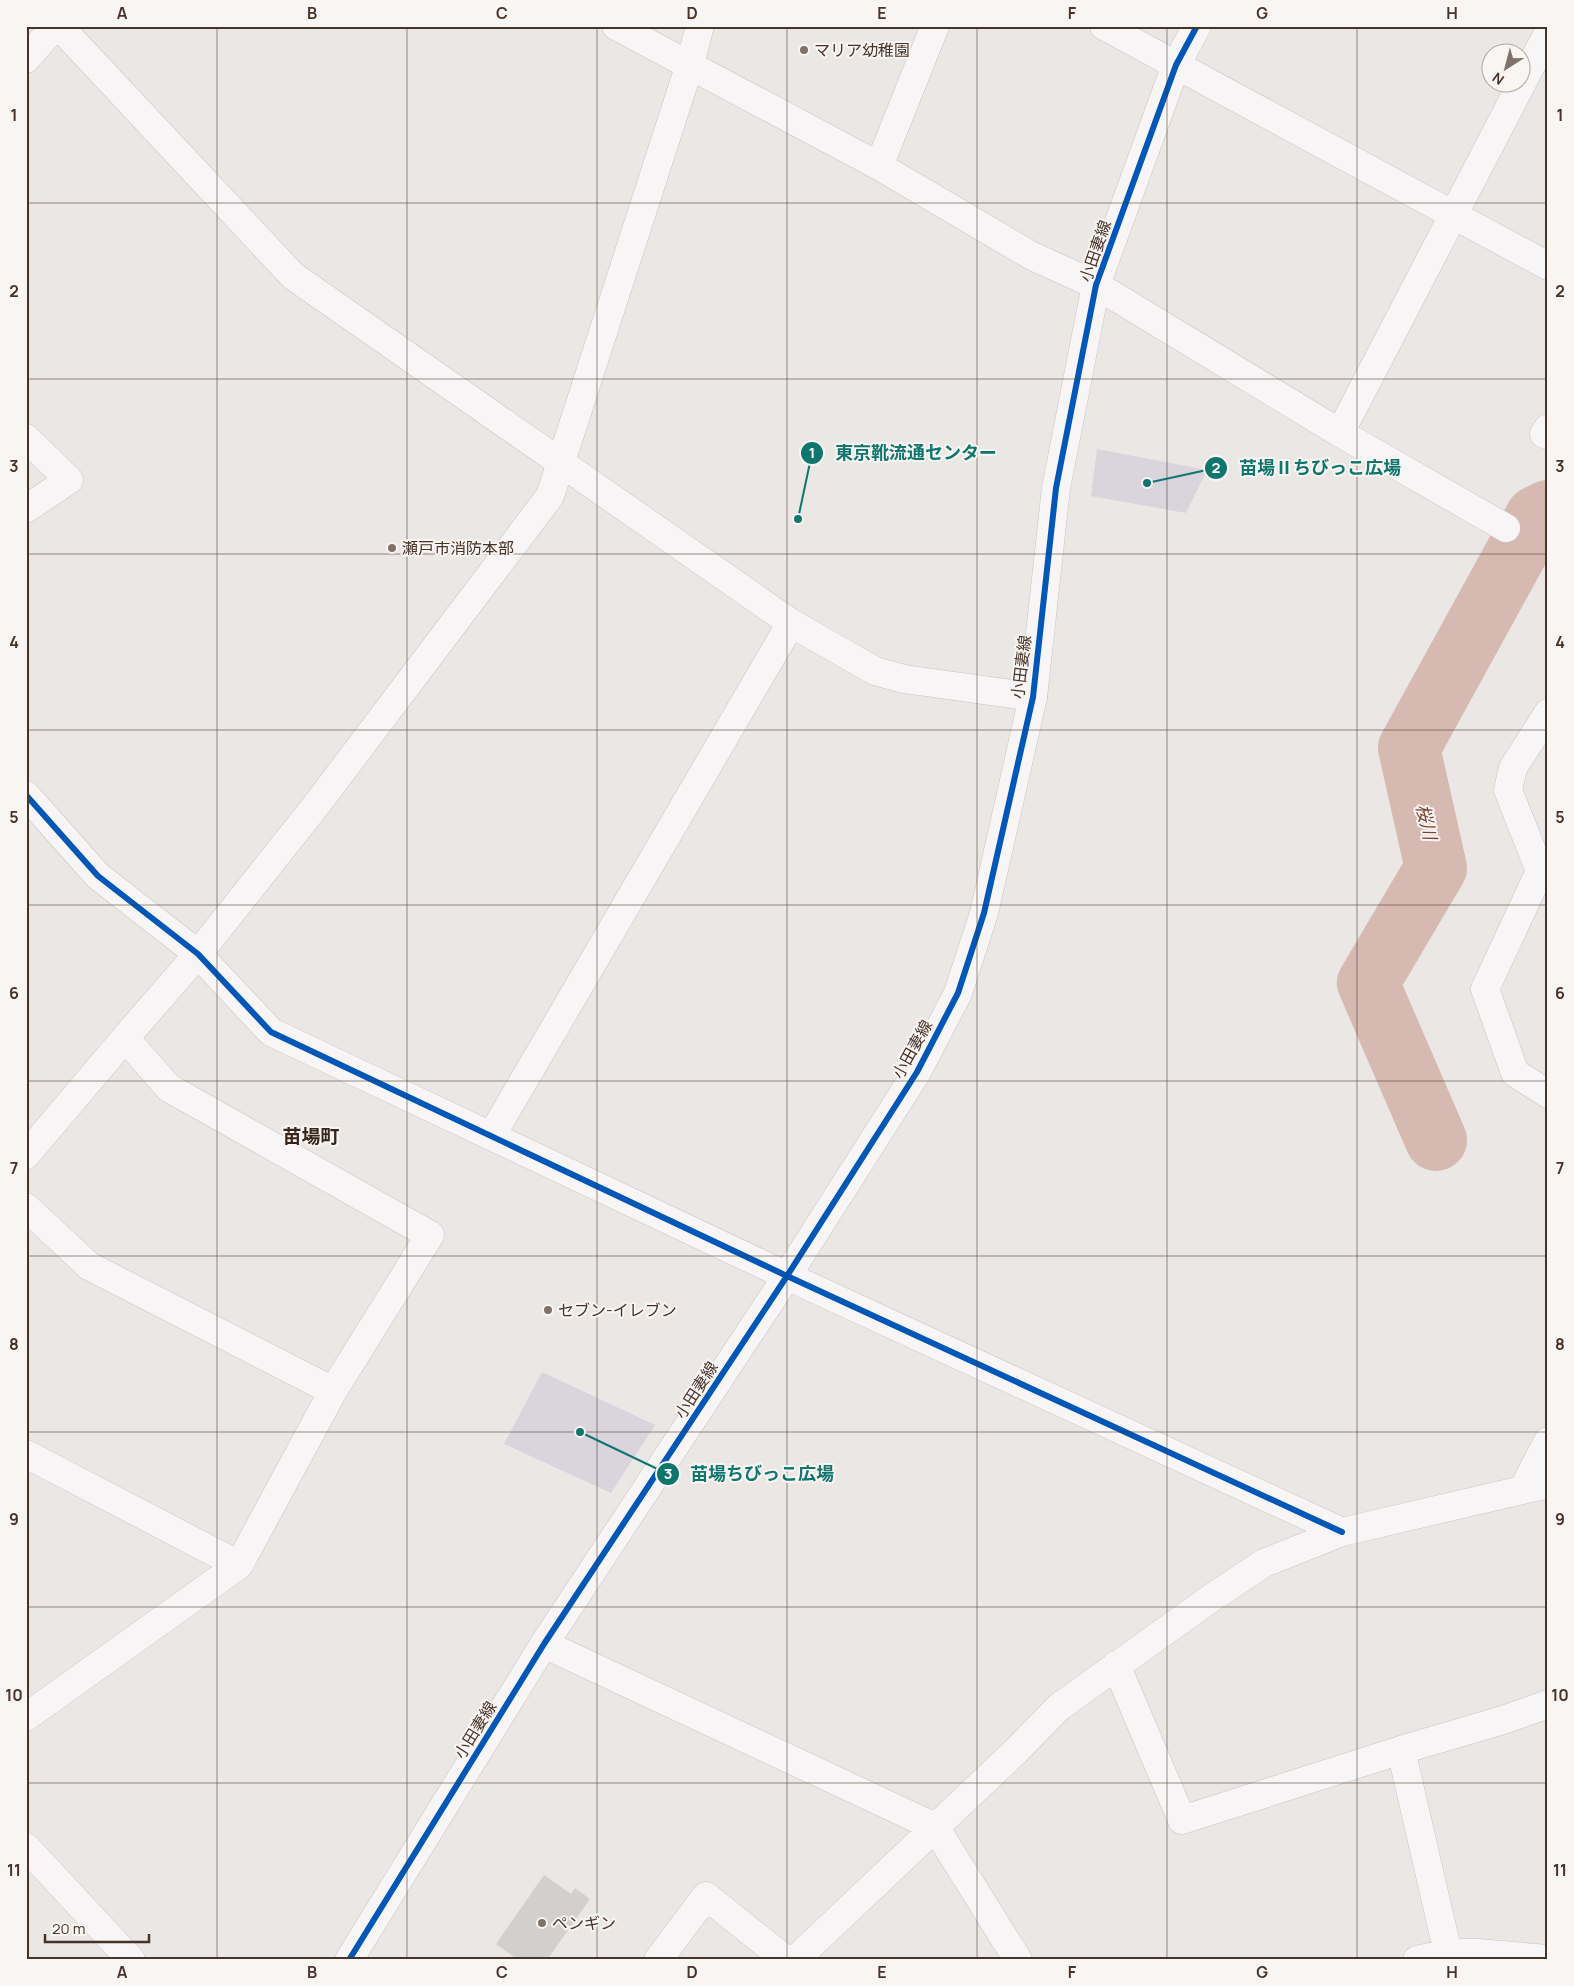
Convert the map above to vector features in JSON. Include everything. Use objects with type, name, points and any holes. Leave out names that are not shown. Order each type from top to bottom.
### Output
[{"type":"street","points":[[26,59],[55,26]]},
{"type":"street","points":[[59,26],[293,276],[791,623],[875,671],[904,679],[1033,697]]},
{"type":"street","points":[[616,26],[878,166],[1032,256],[1096,286],[1340,433],[1506,528]]},
{"type":"street","points":[[26,1156],[124,1038],[198,954],[320,800],[550,496],[690,64],[700,26]]},
{"type":"street","points":[[878,166],[935,26]]},
{"type":"street","points":[[1104,26],[1548,266]]},
{"type":"street","name":"小田妻線","points":[[349,1960],[544,1644],[787,1276],[917,1072],[958,993],[984,913],[1033,697],[1056,488],[1096,286],[1176,65],[1197,26]]},
{"type":"street","points":[[1340,433],[1548,32],[1537,26]]},
{"type":"street","points":[[26,438],[69,480],[26,510]]},
{"type":"street","points":[[492,1136],[791,623]]},
{"type":"street","points":[[1548,713],[1513,768],[1508,790],[1544,874],[1485,989],[1515,1073],[1548,1094]]},
{"type":"street","points":[[26,795],[98,876],[198,954],[271,1032],[787,1276],[1342,1532]]},
{"type":"street","points":[[26,1717],[239,1565],[333,1391],[430,1235],[169,1088],[124,1038]]},
{"type":"street","points":[[26,1208],[89,1266],[333,1391]]},
{"type":"street","points":[[795,1960],[1015,1752],[1059,1706],[1116,1665],[1264,1563],[1342,1532],[1535,1486],[1548,1441]]},
{"type":"street","points":[[26,1454],[239,1565]]},
{"type":"street","points":[[544,1644],[936,1827],[1018,1960]]},
{"type":"street","points":[[1116,1665],[1182,1820],[1401,1750],[1504,1720],[1548,1704]]},
{"type":"street","points":[[1401,1750],[1448,1956]]},
{"type":"street","points":[[26,1847],[131,1960]]},
{"type":"street","points":[[658,1960],[706,1896],[786,1960]]},
{"type":"street","points":[[1417,1960],[1478,1953],[1548,1959]]},
{"type":"shaded area","points":[[1097,449],[1207,470],[1186,513],[1091,496]]},
{"type":"shaded area","points":[[542,1372],[655,1425],[611,1493],[504,1444]]},
{"type":"building","points":[[544,1875],[571,1894],[575,1888],[590,1899],[547,1960],[518,1960],[496,1944]]},
{"type":"waterway","name":"桜川","points":[[1436,1140],[1368,983],[1436,868],[1409,748],[1536,517],[1548,511]]},
{"type":"cycle path","points":[[349,1960],[544,1644],[787,1276],[917,1072],[958,993],[984,913],[1033,697],[1056,488],[1096,285],[1176,65],[1197,26]]},
{"type":"cycle path","points":[[26,795],[98,876],[198,954],[271,1032],[787,1276],[1342,1532]]},
{"type":"place","name":"マリア幼稚園","points":[[804,50]]},
{"type":"place","name":"苗場Ⅱちびっこ広場","points":[[1147,483]]},
{"type":"place","name":"東京靴流通センター","points":[[798,519]]},
{"type":"place","name":"瀬戸市消防本部","points":[[392,548]]},
{"type":"place","name":"セブン-イレブン","points":[[548,1310]]},
{"type":"place","name":"苗場ちびっこ広場","points":[[580,1432]]},
{"type":"place","name":"ペンギン","points":[[542,1923]]},
{"type":"district","name":"苗場町","points":[[311,1136]]}]
